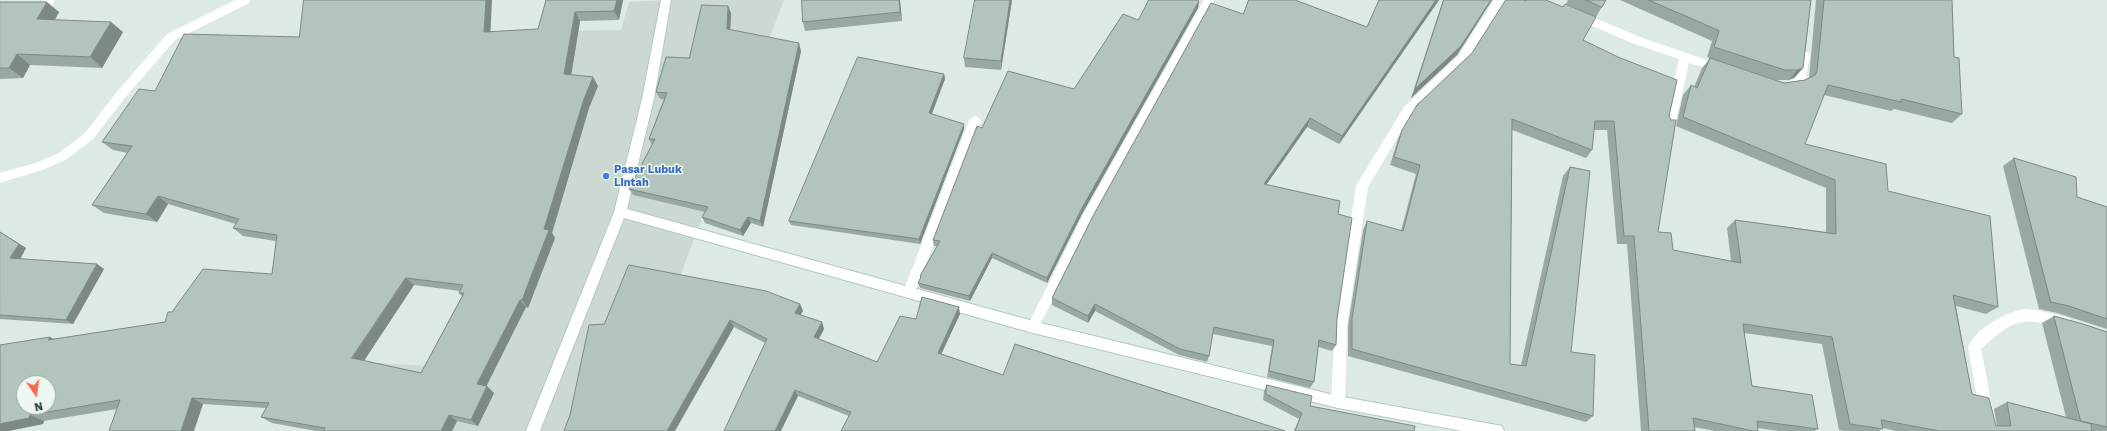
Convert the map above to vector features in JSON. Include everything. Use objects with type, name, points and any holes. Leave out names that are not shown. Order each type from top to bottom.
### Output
[{"type":"street","points":[[0,178],[42,166],[62,156],[89,136],[120,96],[171,37],[244,0]]},
{"type":"street","points":[[533,431],[620,212],[648,99],[666,0]]},
{"type":"street","points":[[1032,327],[1087,219],[1209,0]]},
{"type":"street","points":[[1338,402],[1341,326],[1362,186],[1408,110],[1462,59],[1500,0]]},
{"type":"street","points":[[1564,9],[1636,40],[1730,72]]},
{"type":"street","points":[[1776,86],[1786,87],[1795,85],[1801,80],[1805,44]]},
{"type":"street","points":[[1669,125],[1685,57]]},
{"type":"street","points":[[909,292],[975,121]]},
{"type":"street","points":[[620,212],[1032,327],[1338,402],[1497,431]]},
{"type":"street","points":[[1990,431],[1974,348],[2006,319],[2020,316],[2041,315],[2078,327]]},
{"type":"shaded area","name":"Pasar Lubuk Lintah","points":[[667,0],[784,0],[622,431],[334,431],[379,363],[426,366],[456,315],[496,224],[492,32],[621,30],[629,2]]},
{"type":"building","points":[[304,0],[486,0],[484,32],[538,29],[546,0],[617,0],[614,11],[575,12],[564,74],[593,77],[584,99],[544,229],[549,230],[522,300],[520,300],[477,384],[487,386],[471,420],[449,415],[441,431],[324,431],[325,428],[261,417],[269,403],[192,398],[181,431],[109,431],[120,400],[56,411],[56,375],[16,375],[16,415],[30,415],[29,418],[0,424],[0,345],[50,337],[48,340],[165,322],[168,312],[172,312],[203,269],[272,274],[277,235],[233,228],[239,219],[158,196],[146,214],[92,205],[132,146],[102,142],[139,89],[155,91],[184,34],[299,37]],"holes":[[[406,278],[463,285],[459,293],[464,293],[421,373],[352,358]]]},
{"type":"building","points":[[802,0],[899,0],[900,12],[803,22]]},
{"type":"building","points":[[975,0],[1010,0],[1001,61],[964,58]]},
{"type":"building","points":[[1149,0],[1199,1],[1082,208],[1047,278],[992,253],[969,296],[918,283],[921,277],[920,276],[940,241],[933,240],[977,126],[982,128],[1008,71],[1074,89],[1123,14],[1138,20]]},
{"type":"building","points":[[1249,0],[1295,0],[1367,27],[1379,0],[1436,0],[1342,136],[1310,118],[1264,184],[1340,201],[1338,214],[1352,218],[1337,319],[1336,345],[1319,340],[1314,382],[1269,371],[1274,340],[1214,327],[1209,356],[1180,349],[1095,304],[1088,316],[1052,298],[1093,216],[1211,3],[1243,14]]},
{"type":"building","points":[[1444,0],[1491,0],[1461,46],[1415,89]]},
{"type":"building","points":[[1506,0],[1546,0],[1563,7],[1565,4],[1596,17],[1583,40],[1618,57],[1677,80],[1669,116],[1671,120],[1676,120],[1658,232],[1671,233],[1673,250],[1741,263],[1735,220],[1836,234],[1835,180],[1683,117],[1691,85],[1697,88],[1710,58],[1784,83],[1805,80],[1815,75],[1817,71],[1824,0],[1952,0],[1954,57],[1959,58],[1962,114],[1901,99],[1901,102],[1828,85],[1805,144],[1886,164],[1888,191],[1990,216],[1998,307],[1953,295],[1972,394],[1989,398],[1996,426],[2011,426],[2007,402],[2091,424],[2092,431],[1939,431],[1881,420],[1883,429],[1850,424],[1832,337],[1743,324],[1752,386],[1812,395],[1818,429],[1757,421],[1758,431],[1753,431],[1693,418],[1695,431],[1649,431],[1634,236],[1624,236],[1614,121],[1595,121],[1592,150],[1512,119],[1510,364],[1526,366],[1570,167],[1590,171],[1571,352],[1595,355],[1593,416],[1352,349],[1352,319],[1367,221],[1403,231],[1420,165],[1394,157],[1402,130],[1417,105],[1472,53]]},
{"type":"building","points":[[1586,0],[1606,0],[1602,7]]},
{"type":"building","points":[[1649,0],[1811,0],[1803,68],[1797,70],[1785,70],[1714,47],[1719,31]]},
{"type":"building","points":[[0,2],[47,2],[37,19],[111,22],[90,57],[17,54],[9,68],[0,68]]},
{"type":"building","points":[[702,5],[728,6],[727,29],[799,43],[760,221],[748,217],[740,230],[702,217],[708,207],[629,189],[655,139],[649,139],[667,93],[656,92],[666,57],[689,58]]},
{"type":"building","points":[[858,57],[944,74],[929,113],[964,124],[919,239],[789,221]]},
{"type":"building","points":[[2014,158],[2076,177],[2077,197],[2107,207],[2107,319],[2069,306],[2051,302]]},
{"type":"building","points":[[0,232],[19,244],[10,258],[97,264],[66,320],[0,315]]},
{"type":"building","points":[[629,265],[766,291],[800,304],[795,313],[822,322],[814,337],[877,362],[900,316],[916,319],[922,297],[959,307],[938,353],[1003,375],[1015,344],[1285,431],[841,431],[851,412],[795,390],[775,431],[724,431],[767,339],[730,320],[667,431],[564,431],[570,415],[589,325],[604,324]]},
{"type":"building","points":[[2054,316],[2107,332],[2107,427],[2081,421]]},
{"type":"building","points":[[1267,385],[1312,396],[1310,406],[1415,426],[1414,431],[1295,431],[1302,413],[1266,394]]},
{"type":"place","name":"Pasar Lubuk Lintah","points":[[606,176]]}]
